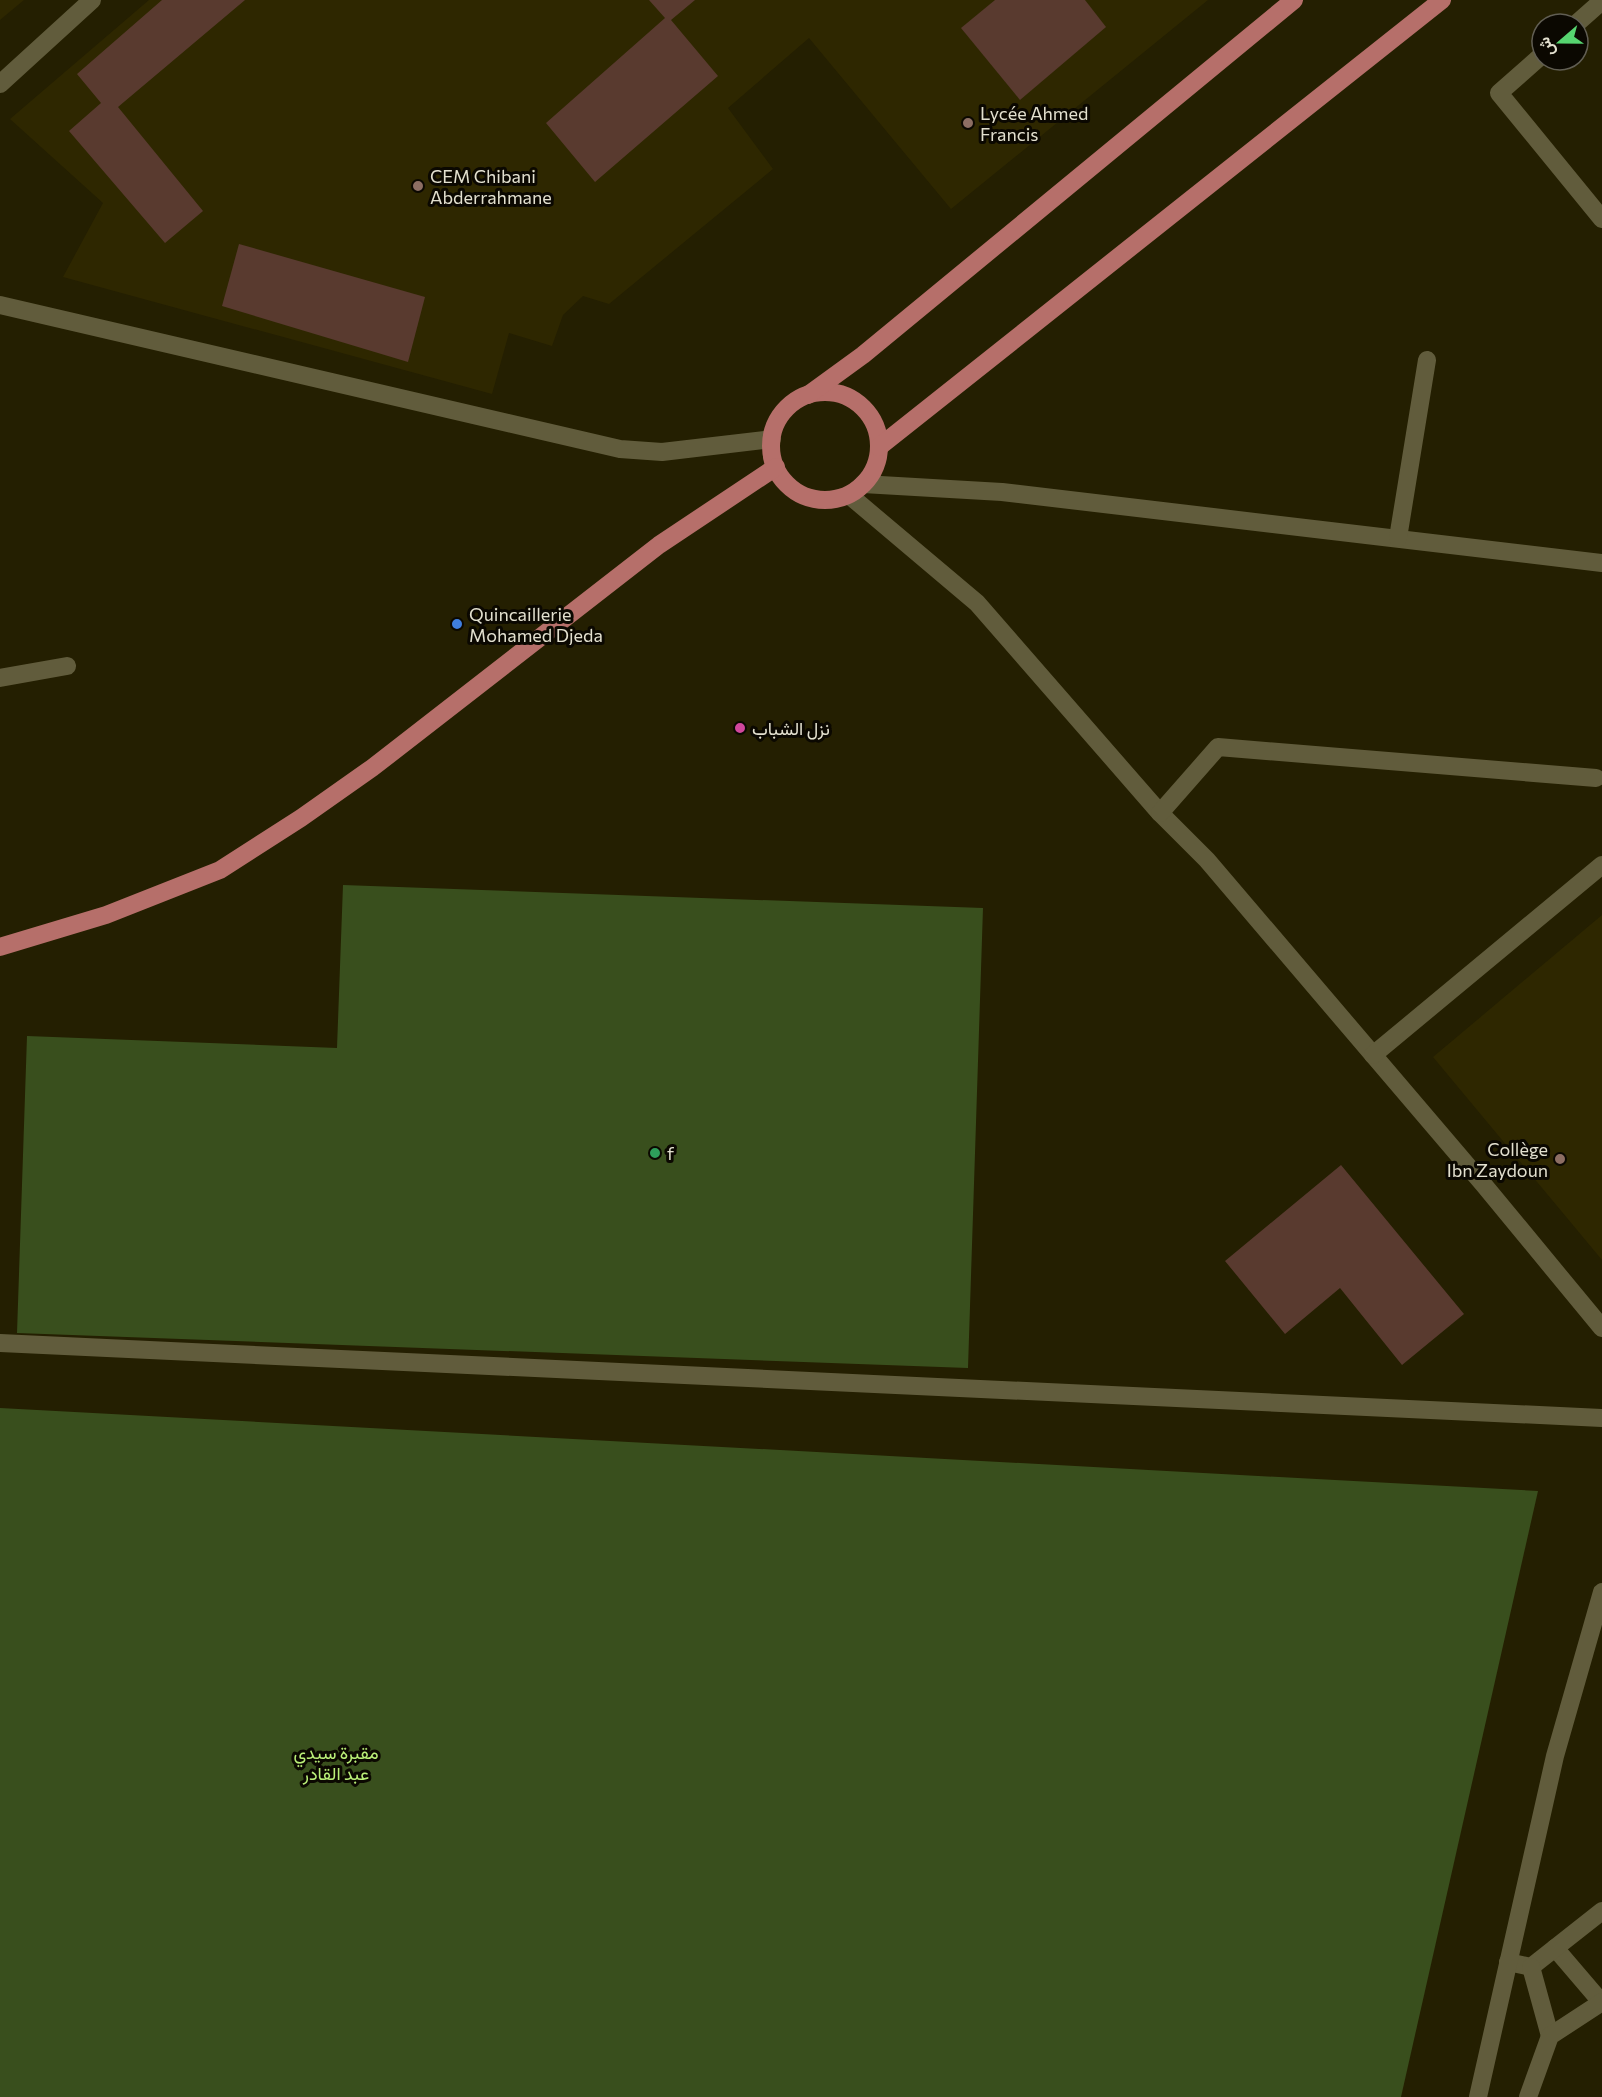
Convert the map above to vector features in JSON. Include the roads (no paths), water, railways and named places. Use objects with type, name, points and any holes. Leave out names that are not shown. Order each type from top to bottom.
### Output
[{"type":"main road","points":[[808,395],[825,392],[842,395],[857,402],[869,414],[876,429],[879,447],[872,473],[856,489],[835,499],[821,500],[794,490],[783,479],[776,467],[772,453],[772,439],[776,424],[784,411],[863,355],[1294,0]]},
{"type":"main road","points":[[879,447],[1442,0]]},
{"type":"main road","points":[[0,947],[106,915],[220,870],[301,818],[372,768],[659,545],[776,467]]},
{"type":"street","points":[[0,84],[93,0]]},
{"type":"street","points":[[1590,12],[1602,1]]},
{"type":"street","points":[[1530,66],[1499,93],[1602,219]]},
{"type":"street","points":[[0,305],[620,449],[662,452],[772,439]]},
{"type":"street","points":[[1398,538],[1428,360]]},
{"type":"street","points":[[856,489],[1002,492],[1602,563]]},
{"type":"street","points":[[856,489],[976,603],[1160,813],[1207,860],[1484,1185],[1602,1328]]},
{"type":"street","points":[[0,678],[67,666]]},
{"type":"street","points":[[1160,813],[1218,747],[1596,778]]},
{"type":"street","points":[[1372,1054],[1602,865]]},
{"type":"street","points":[[0,1343],[1602,1418]]},
{"type":"street","points":[[1478,2097],[1555,1756],[1602,1592]]},
{"type":"street","points":[[1531,1967],[1602,1911]]},
{"type":"street","points":[[1550,2036],[1602,2003],[1555,1948]]},
{"type":"street","points":[[1508,1962],[1531,1967]]},
{"type":"street","points":[[1528,2097],[1550,2036],[1531,1967]]},
{"type":"place","name":"Lycée Ahmed Francis","points":[[968,123]]},
{"type":"place","name":"CEM Chibani Abderrahmane","points":[[418,186]]},
{"type":"place","name":"Quincaillerie Mohamed Djeda","points":[[457,624]]},
{"type":"place","name":"نزل الشباب","points":[[740,728]]},
{"type":"place","name":"f","points":[[655,1153]]},
{"type":"place","name":"Collège Ibn Zaydoun","points":[[1560,1159]]},
{"type":"park label","name":"مقبرة سيدي عبد القادر","points":[[336,1762]]}]
